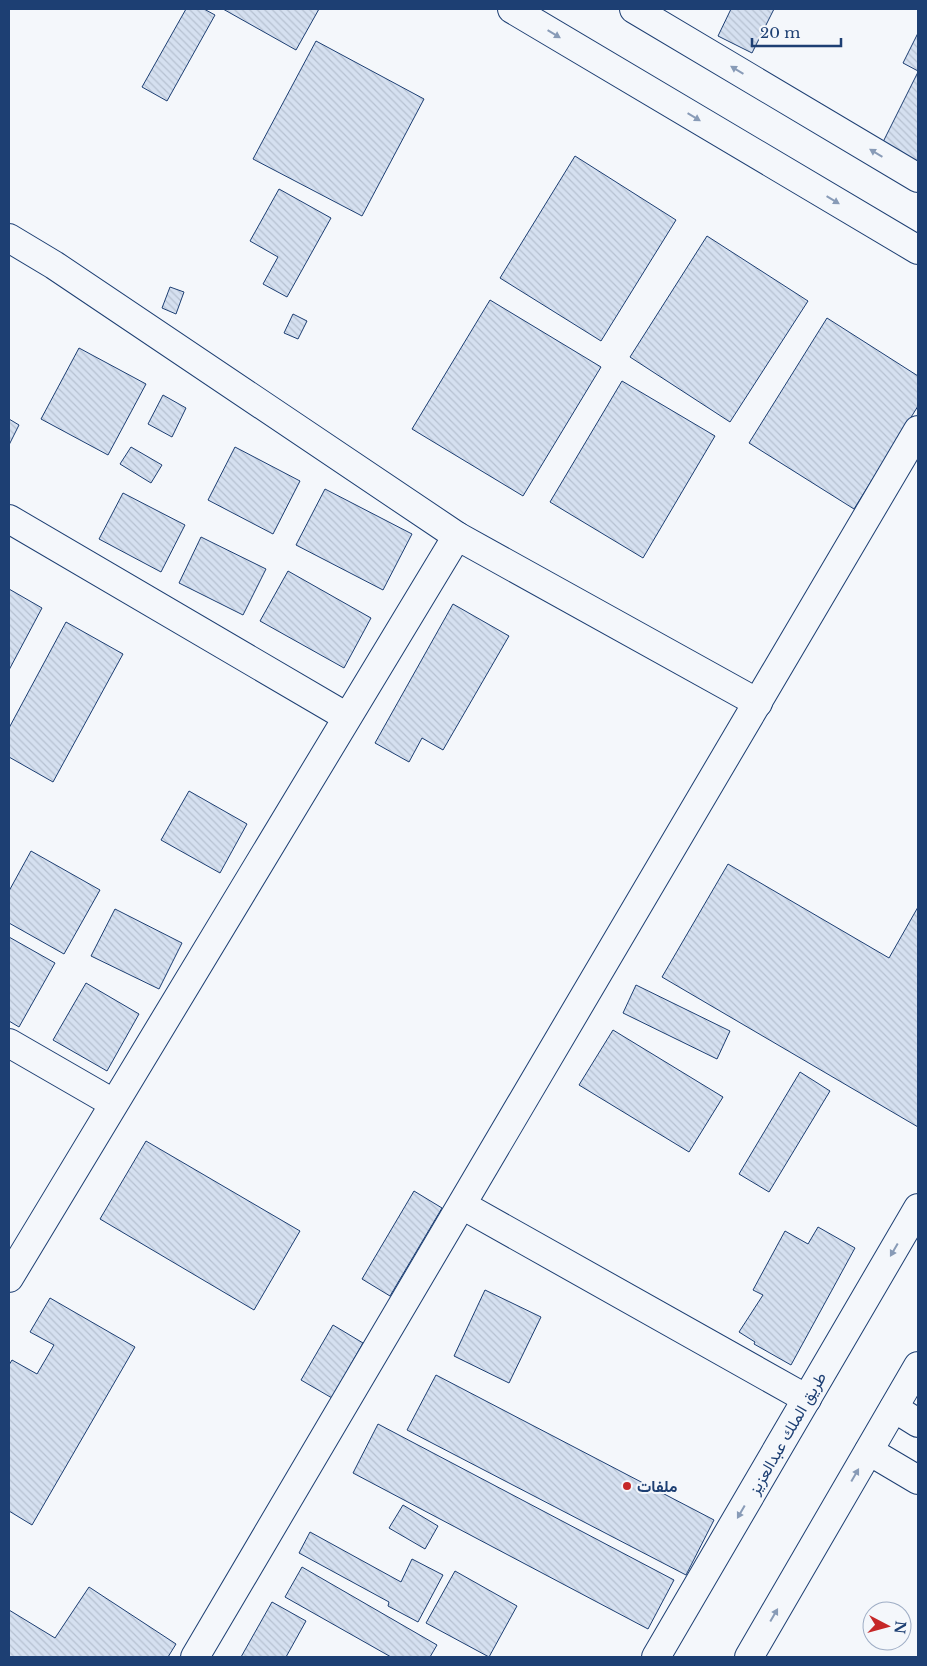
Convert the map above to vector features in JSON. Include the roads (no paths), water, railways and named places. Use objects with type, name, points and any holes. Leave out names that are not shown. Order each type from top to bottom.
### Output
[{"type":"main road","points":[[512,9],[918,250]]},
{"type":"main road","points":[[634,9],[918,178]]},
{"type":"main road","points":[[9,238],[54,265],[457,536],[758,703]]},
{"type":"main road","points":[[195,1657],[918,430]]},
{"type":"main road","points":[[9,519],[347,717]]},
{"type":"main road","points":[[9,1278],[457,536]]},
{"type":"main road","points":[[9,1043],[113,1103]]},
{"type":"main road","points":[[462,1205],[807,1399]]},
{"type":"main road","name":"طريق الملك عبدالعزيز","points":[[656,1657],[918,1208]]},
{"type":"main road","points":[[749,1657],[918,1366]]},
{"type":"main road","points":[[894,1408],[918,1423]]},
{"type":"main road","points":[[869,1451],[918,1480]]},
{"type":"place","name":"ملفات","points":[[627,1486]]}]
